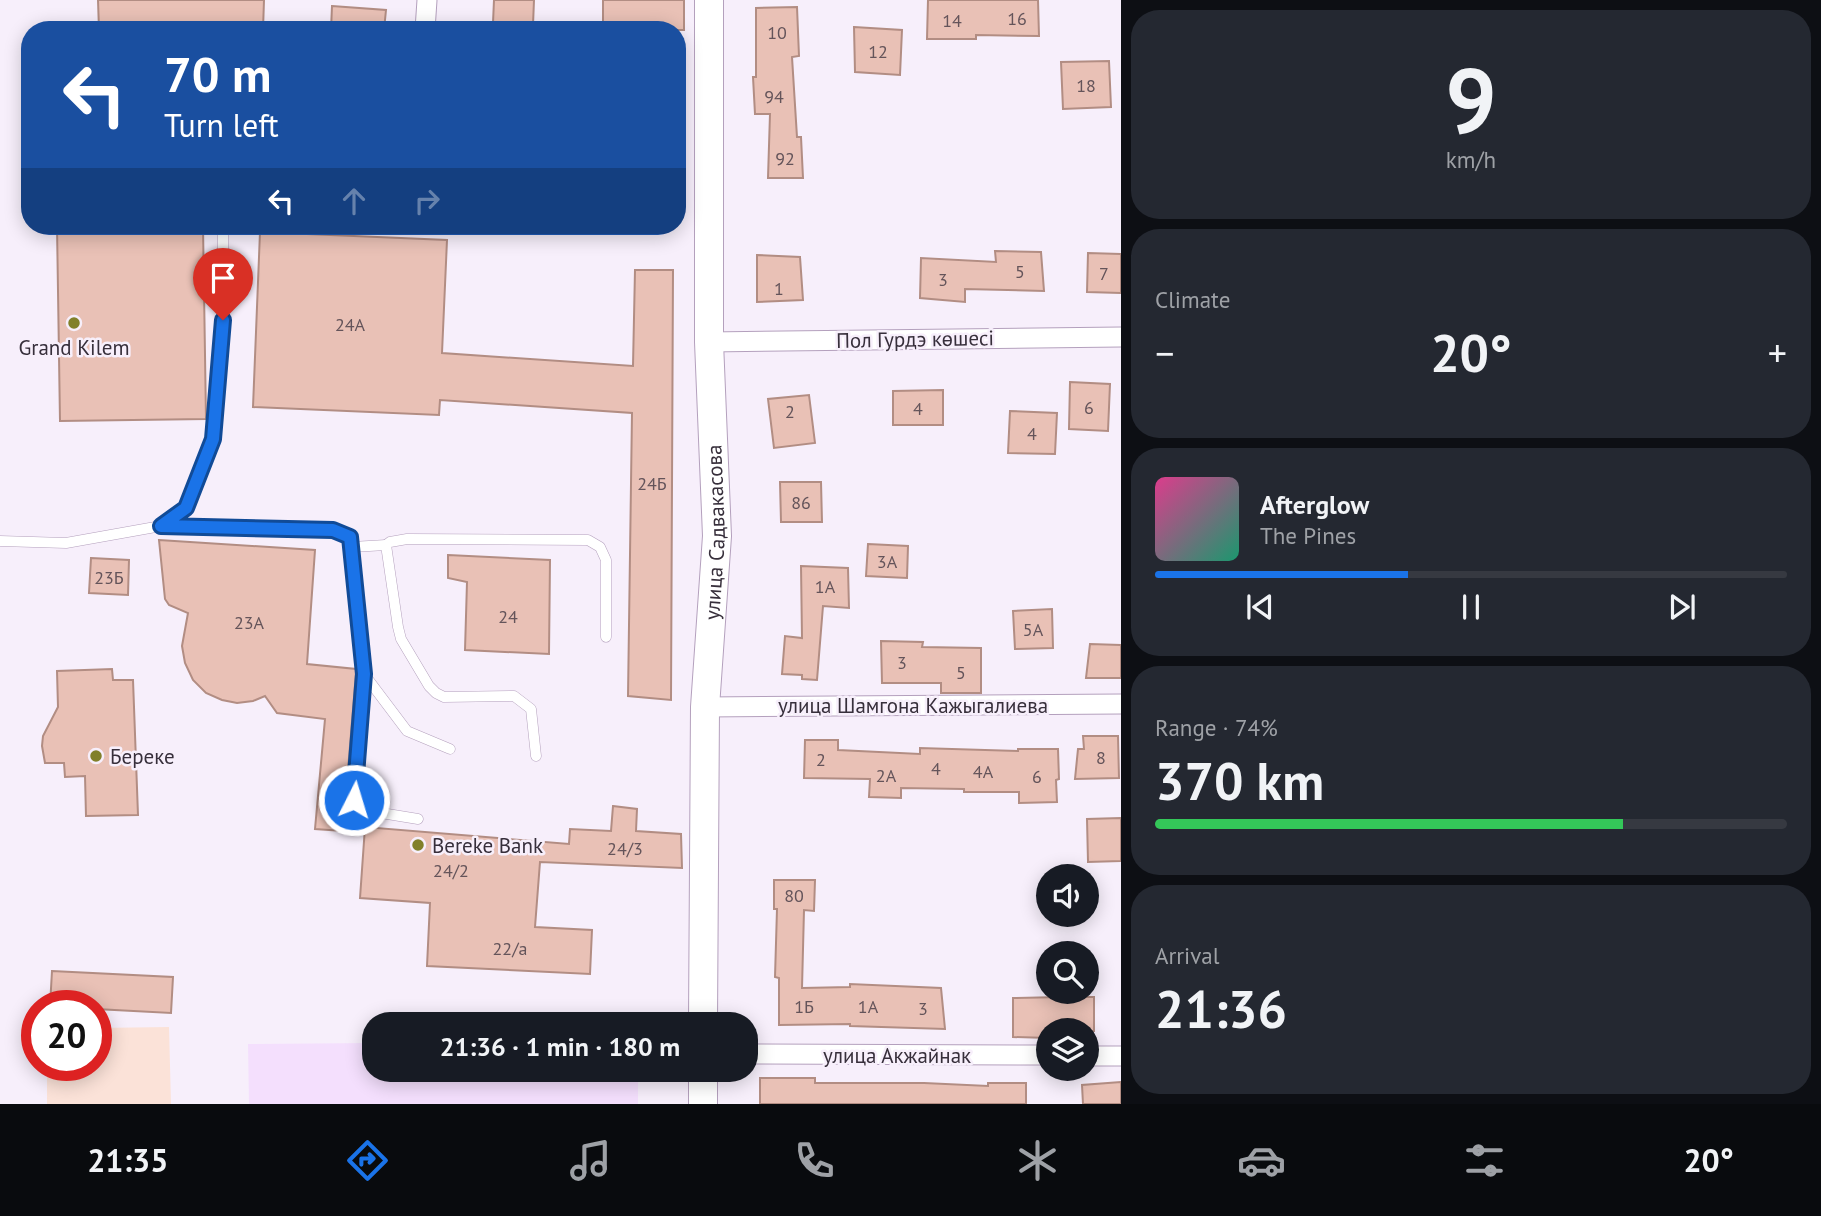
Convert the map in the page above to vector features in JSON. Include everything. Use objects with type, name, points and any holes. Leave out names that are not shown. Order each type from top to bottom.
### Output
[{"type":"street","points":[[426,21],[427,0]]},
{"type":"street","name":"улица Садвакасова","points":[[703,1012],[705,707],[717,536],[709,342],[709,0]]},
{"type":"street","name":"Пол Гурдэ көшесі","points":[[709,342],[1121,337]]},
{"type":"street","name":"улица Шамгона Кажыгалиева","points":[[705,707],[1121,704]]},
{"type":"street","name":"улица Акжайнак","points":[[758,1054],[1036,1055]]},
{"type":"street","points":[[1099,1056],[1121,1056]]},
{"type":"street","points":[[703,1082],[703,1104]]},
{"type":"lane","points":[[161,526],[186,508],[213,439],[223,320],[223,235]]},
{"type":"lane","points":[[0,541],[66,543],[161,526],[333,530],[350,537],[364,674],[354,800],[363,810],[418,819]]},
{"type":"lane","points":[[352,547],[386,545],[407,539],[588,540],[600,547],[606,560],[606,637]]},
{"type":"lane","points":[[386,545],[401,639],[429,687],[444,697],[514,696],[531,709],[536,756]]},
{"type":"lane","points":[[364,674],[407,731],[450,749]]},
{"type":"shaded area","points":[[169,1027],[171,1104],[47,1104],[47,1081],[112,1081],[112,1028]]},
{"type":"shaded area","points":[[362,1043],[362,1082],[638,1082],[638,1104],[249,1104],[248,1044]]},
{"type":"building","points":[[98,0],[264,0],[263,21],[99,21]]},
{"type":"building","points":[[494,0],[534,0],[533,21],[493,21]]},
{"type":"building","points":[[603,0],[684,0],[684,21],[603,21]]},
{"type":"building","points":[[928,0],[1038,0],[1039,36],[976,35],[976,39],[927,39]]},
{"type":"building","points":[[332,6],[386,10],[385,21],[331,21]]},
{"type":"building","points":[[797,7],[799,56],[792,57],[797,137],[801,137],[803,178],[768,178],[770,114],[755,114],[753,77],[756,77],[756,8]]},
{"type":"building","points":[[854,27],[902,30],[900,75],[855,72]]},
{"type":"building","points":[[1109,61],[1111,107],[1063,109],[1061,62]]},
{"type":"building","points":[[57,235],[203,235],[206,419],[60,421]]},
{"type":"building","points":[[260,235],[447,240],[442,353],[633,366],[635,270],[673,270],[671,700],[628,696],[632,413],[440,400],[439,415],[253,407]]},
{"type":"building","points":[[995,251],[1041,252],[1044,291],[965,289],[965,302],[920,298],[921,258],[996,262]]},
{"type":"building","points":[[1088,253],[1121,254],[1121,293],[1087,292]]},
{"type":"building","points":[[757,255],[800,257],[803,300],[757,302]]},
{"type":"building","points":[[1070,382],[1110,384],[1108,431],[1069,429]]},
{"type":"building","points":[[943,390],[943,425],[893,425],[893,391]]},
{"type":"building","points":[[809,395],[815,443],[774,448],[768,399]]},
{"type":"building","points":[[1010,411],[1057,413],[1055,454],[1008,453]]},
{"type":"building","points":[[780,482],[821,482],[822,522],[781,522]]},
{"type":"building","points":[[159,540],[315,550],[307,664],[356,669],[343,831],[315,829],[325,719],[277,713],[265,696],[237,703],[222,700],[206,693],[193,680],[185,663],[182,646],[188,613],[169,605],[165,599]]},
{"type":"building","points":[[868,544],[908,546],[907,578],[866,576]]},
{"type":"building","points":[[448,555],[550,560],[549,654],[465,650],[467,582],[448,578]]},
{"type":"building","points":[[91,558],[129,560],[128,595],[89,593]]},
{"type":"building","points":[[801,566],[848,568],[849,608],[823,606],[817,680],[802,679],[802,675],[782,674],[785,636],[802,638]]},
{"type":"building","points":[[1052,609],[1053,648],[1015,649],[1013,611]]},
{"type":"building","points":[[881,641],[923,642],[922,647],[981,648],[981,693],[941,693],[941,683],[882,683]]},
{"type":"building","points":[[1090,644],[1121,645],[1121,678],[1086,678]]},
{"type":"building","points":[[112,669],[113,680],[133,680],[138,815],[86,816],[85,776],[65,777],[64,763],[45,763],[43,736],[58,707],[57,671]]},
{"type":"building","points":[[1083,736],[1118,736],[1119,778],[1075,779],[1078,749],[1084,749]]},
{"type":"building","points":[[805,740],[838,740],[838,750],[920,754],[920,748],[1018,751],[1058,749],[1057,802],[1019,803],[1019,792],[964,792],[964,789],[901,788],[901,798],[869,797],[870,779],[804,778]]},
{"type":"building","points":[[613,806],[637,809],[636,831],[681,834],[682,868],[540,862],[535,927],[592,930],[590,974],[427,966],[430,903],[360,898],[365,827],[569,844],[570,829],[611,831]]},
{"type":"building","points":[[1121,818],[1121,861],[1088,862],[1087,819]]},
{"type":"building","points":[[774,880],[815,880],[814,911],[804,910],[802,988],[850,987],[850,984],[941,988],[945,1029],[850,1024],[779,1025],[779,978],[775,977],[777,909],[774,909]]},
{"type":"building","points":[[52,971],[173,977],[171,1013],[112,1010],[112,990],[51,990]]},
{"type":"building","points":[[1013,998],[1036,998],[1036,1004],[1094,1004],[1094,1018],[1036,1018],[1036,1038],[1013,1037]]},
{"type":"building","points":[[760,1078],[815,1078],[815,1083],[988,1086],[988,1083],[1026,1083],[1026,1104],[760,1104]]},
{"type":"building","points":[[1121,1082],[1121,1104],[1083,1104],[1082,1085]]},
{"type":"place","name":"Grand Kilem","points":[[74,323]]},
{"type":"place","name":"Береке","points":[[96,756]]},
{"type":"place","name":"Bereke Bank","points":[[418,845]]},
{"type":"route","points":[[223,320],[213,439],[186,508],[161,526],[333,530],[350,537],[364,674],[354,800]]}]
